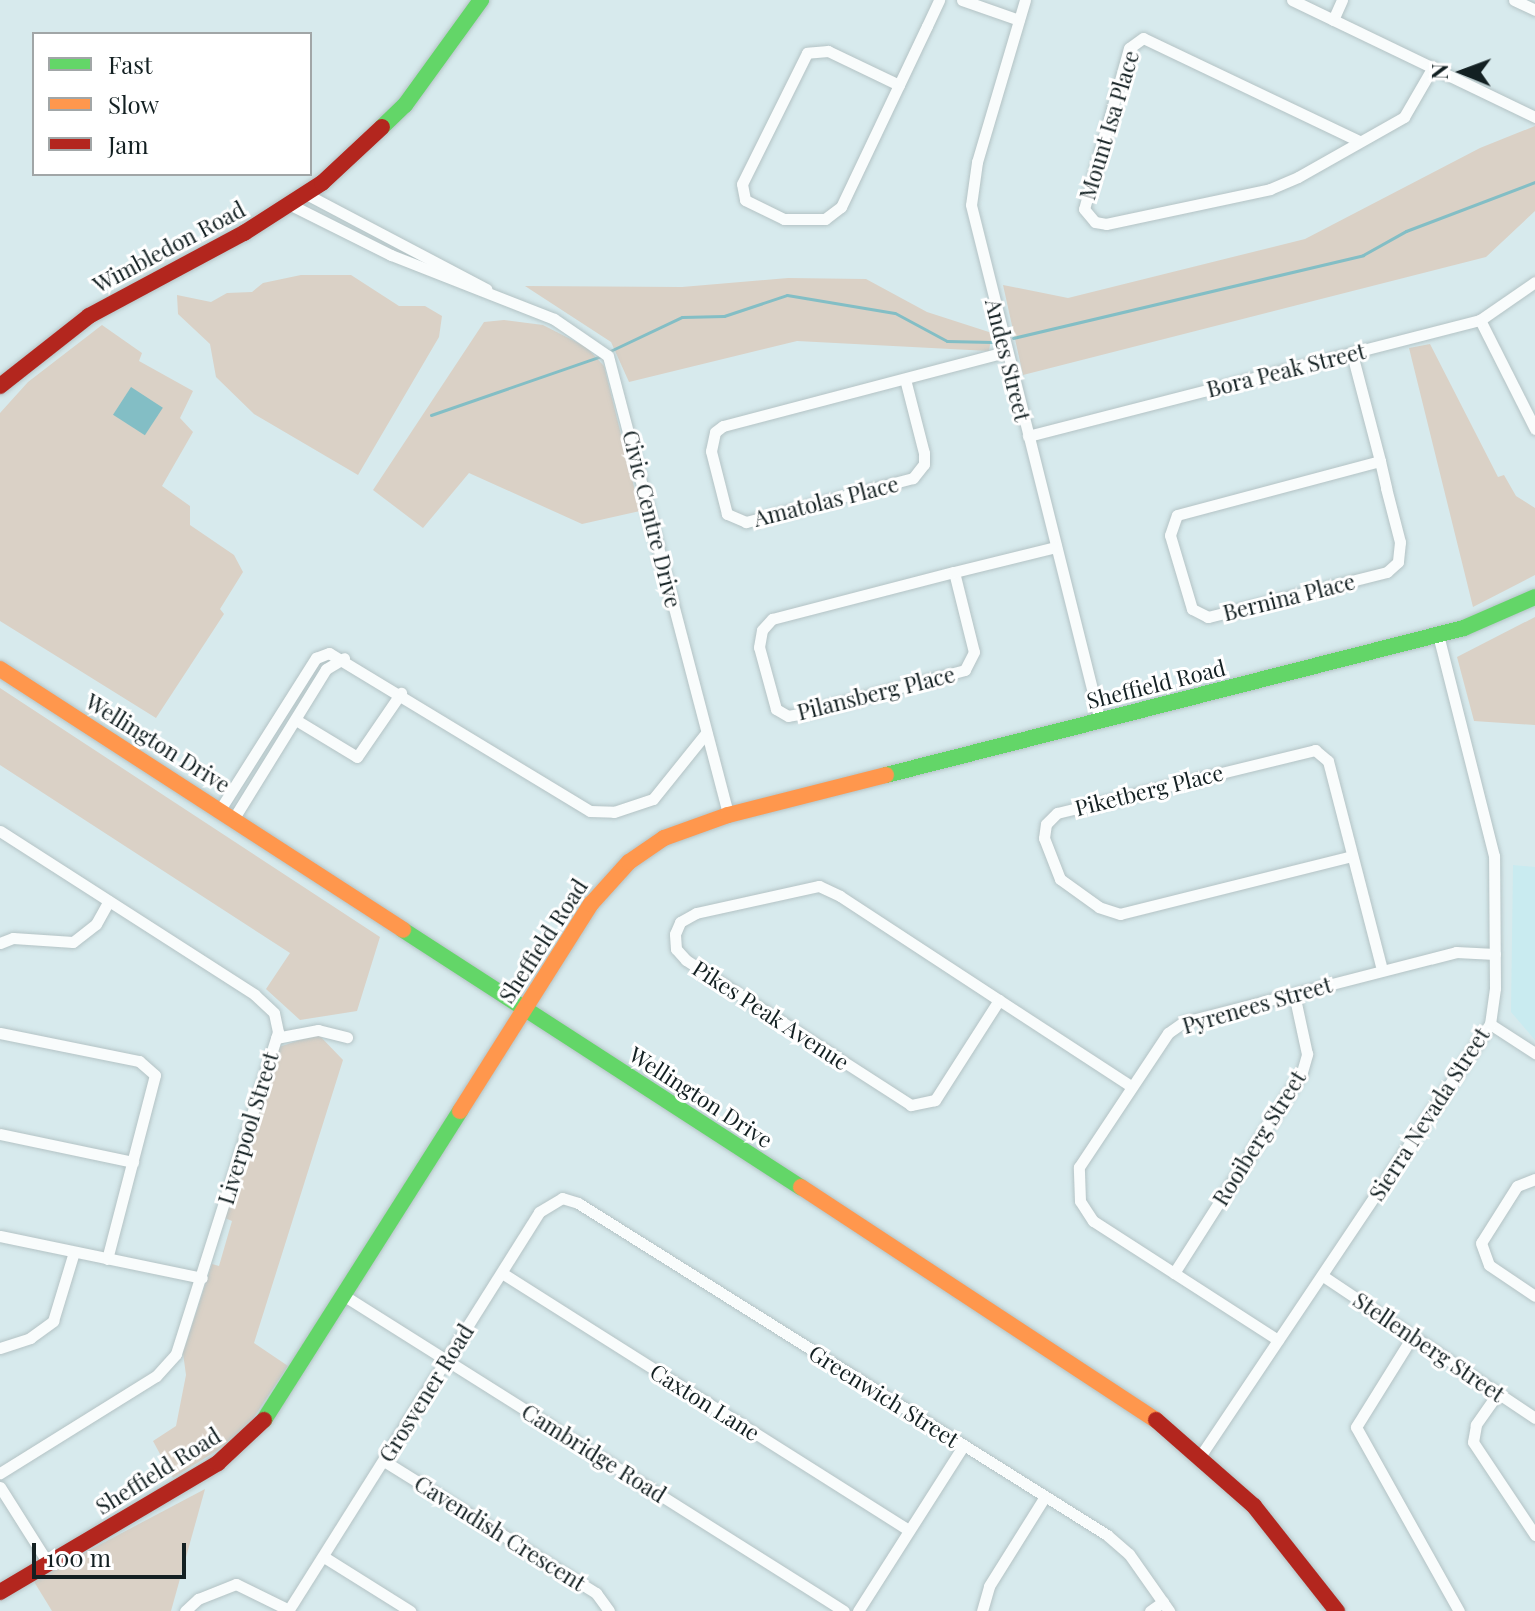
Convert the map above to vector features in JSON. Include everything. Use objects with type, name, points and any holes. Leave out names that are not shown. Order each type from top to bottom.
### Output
[{"type":"street","name":"Wimbledon Road","points":[[0,386],[89,316],[306,194],[405,105],[481,0]]},
{"type":"street","points":[[899,85],[828,51],[807,53],[742,184],[745,200],[771,217],[818,220],[836,212],[899,85],[939,0]]},
{"type":"street","points":[[962,0],[1019,20]]},
{"type":"street","name":"Andes Street","points":[[1025,0],[971,193],[1006,352],[1100,721]]},
{"type":"street","points":[[1292,0],[1535,117]]},
{"type":"street","points":[[1333,20],[1342,0]]},
{"type":"street","points":[[1514,0],[1535,10]]},
{"type":"street","name":"Mount Isa Place","points":[[1359,141],[1143,38],[1127,54],[1085,213],[1106,224],[1270,189],[1404,117],[1433,67]]},
{"type":"street","name":"Civic Centre Drive","points":[[306,194],[490,291],[580,332],[608,356],[728,815]]},
{"type":"street","name":"Civic Centre Drive","points":[[291,205],[464,287],[490,291]]},
{"type":"street","name":"Bora Peak Street","points":[[1028,436],[1480,320],[1535,282]]},
{"type":"street","points":[[1480,320],[1530,407],[1535,429]]},
{"type":"street","name":"Amatolas Place","points":[[905,379],[924,453],[924,464],[913,478],[746,522],[727,514],[711,451],[718,429],[905,379],[1006,352]]},
{"type":"street","name":"Bernina Place","points":[[1352,354],[1380,461],[1401,546],[1401,558],[1392,569],[1208,617],[1192,609],[1170,535],[1177,515],[1380,461]]},
{"type":"street","name":"Pilansberg Place","points":[[954,572],[974,652],[965,670],[799,714],[788,716],[776,709],[759,647],[767,623],[954,572],[1056,547]]},
{"type":"street","name":"Sheffield Road","points":[[0,1592],[218,1463],[249,1439],[591,904],[629,862],[664,838],[728,815],[1438,634],[1535,597]]},
{"type":"street","name":"Sierra Nevada Street","points":[[1201,1455],[1490,1024],[1495,954],[1493,843],[1438,634]]},
{"type":"street","points":[[227,813],[276,720],[316,658],[329,653],[344,658],[597,812],[653,799],[706,733]]},
{"type":"street","points":[[227,813],[293,724],[326,669],[344,658]]},
{"type":"street","name":"Wellington Drive","points":[[0,669],[1124,1396],[1201,1455],[1273,1528],[1337,1611]]},
{"type":"street","points":[[276,720],[293,724],[357,757],[401,693]]},
{"type":"street","name":"Piketberg Place","points":[[1352,856],[1120,914],[1099,907],[1060,879],[1052,867],[1045,831],[1057,813],[1311,750],[1328,761],[1382,970]]},
{"type":"street","name":"Liverpool Street","points":[[0,831],[262,1000],[277,1019],[276,1038],[184,1336],[165,1367],[0,1473]]},
{"type":"street","name":"Pikes Peak Avenue","points":[[999,1000],[935,1100],[911,1105],[686,960],[676,949],[675,934],[680,922],[696,913],[819,886],[999,1000],[1131,1086]]},
{"type":"street","points":[[0,943],[13,938],[73,942],[96,924],[109,901]]},
{"type":"street","name":"Pyrenees Street","points":[[1278,1340],[1093,1221],[1077,1191],[1079,1167],[1168,1033],[1178,1026],[1382,970],[1465,951],[1495,954]]},
{"type":"street","name":"Rooiberg Street","points":[[1174,1273],[1302,1072],[1307,1054],[1294,994]]},
{"type":"street","points":[[1490,1024],[1535,1053]]},
{"type":"street","points":[[276,1038],[318,1030],[347,1037]]},
{"type":"street","points":[[0,1033],[148,1065],[156,1085],[107,1259]]},
{"type":"street","points":[[0,1134],[133,1162]]},
{"type":"street","points":[[1535,1179],[1517,1186],[1481,1243],[1489,1265],[1535,1296]]},
{"type":"street","name":"Grosvener Road","points":[[288,1610],[324,1557],[445,1359],[549,1202],[562,1198],[578,1203]]},
{"type":"street","name":"Greenwich Street","points":[[578,1203],[1120,1545],[1166,1606]]},
{"type":"street","points":[[0,1236],[202,1278]]},
{"type":"street","points":[[0,1348],[30,1338],[53,1321],[74,1252]]},
{"type":"street","name":"Caxton Lane","points":[[502,1273],[908,1530]]},
{"type":"street","name":"Stellenberg Street","points":[[1323,1276],[1535,1418]]},
{"type":"street","name":"Cambridge Road","points":[[343,1295],[844,1611]]},
{"type":"street","points":[[1412,1337],[1356,1427],[1459,1611]]},
{"type":"street","points":[[1498,1393],[1476,1425],[1473,1442],[1535,1535]]},
{"type":"street","points":[[858,1611],[963,1446]]},
{"type":"street","name":"Cavendish Crescent","points":[[384,1461],[596,1593],[609,1611]]},
{"type":"street","points":[[0,1487],[48,1563]]},
{"type":"street","points":[[982,1611],[989,1586],[1044,1498]]},
{"type":"street","points":[[324,1557],[410,1611]]},
{"type":"street","points":[[185,1611],[198,1599],[236,1584],[288,1610]]},
{"type":"street","points":[[1150,1611],[1166,1606]]},
{"type":"shaded area","points":[[1535,126],[1535,211],[1486,257],[1023,375],[1003,285],[1068,298],[1305,239],[1480,148]]},
{"type":"shaded area","points":[[301,275],[351,275],[399,306],[425,306],[442,316],[439,337],[358,475],[254,414],[216,377],[210,344],[178,314],[177,295],[211,302],[227,293],[252,292],[263,283]]},
{"type":"shaded area","points":[[788,278],[866,279],[927,312],[992,333],[989,351],[797,341],[629,382],[611,342],[525,286],[682,287]]},
{"type":"shaded area","points":[[504,320],[543,325],[586,347],[604,366],[640,511],[582,524],[469,473],[423,528],[373,490],[484,322]]},
{"type":"shaded area","points":[[102,325],[142,353],[139,361],[193,391],[180,418],[193,432],[162,486],[190,506],[190,525],[234,555],[243,572],[220,609],[224,614],[156,718],[0,621],[0,413],[28,382]]},
{"type":"shaded area","points":[[1430,344],[1498,477],[1504,475],[1516,496],[1535,508],[1535,575],[1473,607],[1409,348]]},
{"type":"shaded area","points":[[1535,617],[1535,725],[1474,721],[1457,657]]},
{"type":"shaded area","points":[[0,688],[380,937],[357,1011],[300,1020],[266,989],[290,953],[0,765]]},
{"type":"shaded area","points":[[1513,865],[1535,867],[1535,1040],[1511,1012]]},
{"type":"shaded area","points":[[318,1034],[343,1060],[254,1343],[288,1366],[242,1435],[173,1478],[153,1441],[176,1426],[186,1375],[183,1353],[212,1264],[219,1266],[232,1221],[225,1218],[279,1047]]},
{"type":"shaded area","points":[[205,1489],[171,1611],[52,1611],[33,1580]]},
{"type":"water","points":[[131,387],[163,408],[145,435],[113,415]]},
{"type":"waterway","points":[[1013,338],[1363,255],[1406,231],[1535,182]]},
{"type":"waterway","points":[[608,352],[682,317],[724,316],[787,295],[895,313],[947,341],[992,342]]},
{"type":"waterway","points":[[431,415],[601,356]]},
{"type":"traffic: fast","points":[[382,127],[405,105],[481,0]]},
{"type":"traffic: fast","points":[[886,775],[1464,628],[1535,597]]},
{"type":"traffic: fast","points":[[403,930],[801,1187]]},
{"type":"traffic: fast","points":[[264,1420],[460,1111]]},
{"type":"traffic: slow","points":[[0,669],[403,930]]},
{"type":"traffic: slow","points":[[460,1111],[591,904],[629,862],[664,838],[728,815],[886,775]]},
{"type":"traffic: slow","points":[[801,1187],[1156,1420]]},
{"type":"traffic: jam","points":[[0,386],[89,316],[244,233],[322,183],[382,127]]},
{"type":"traffic: jam","points":[[0,1592],[218,1463],[264,1420]]},
{"type":"traffic: jam","points":[[1156,1420],[1254,1506],[1337,1611]]}]
